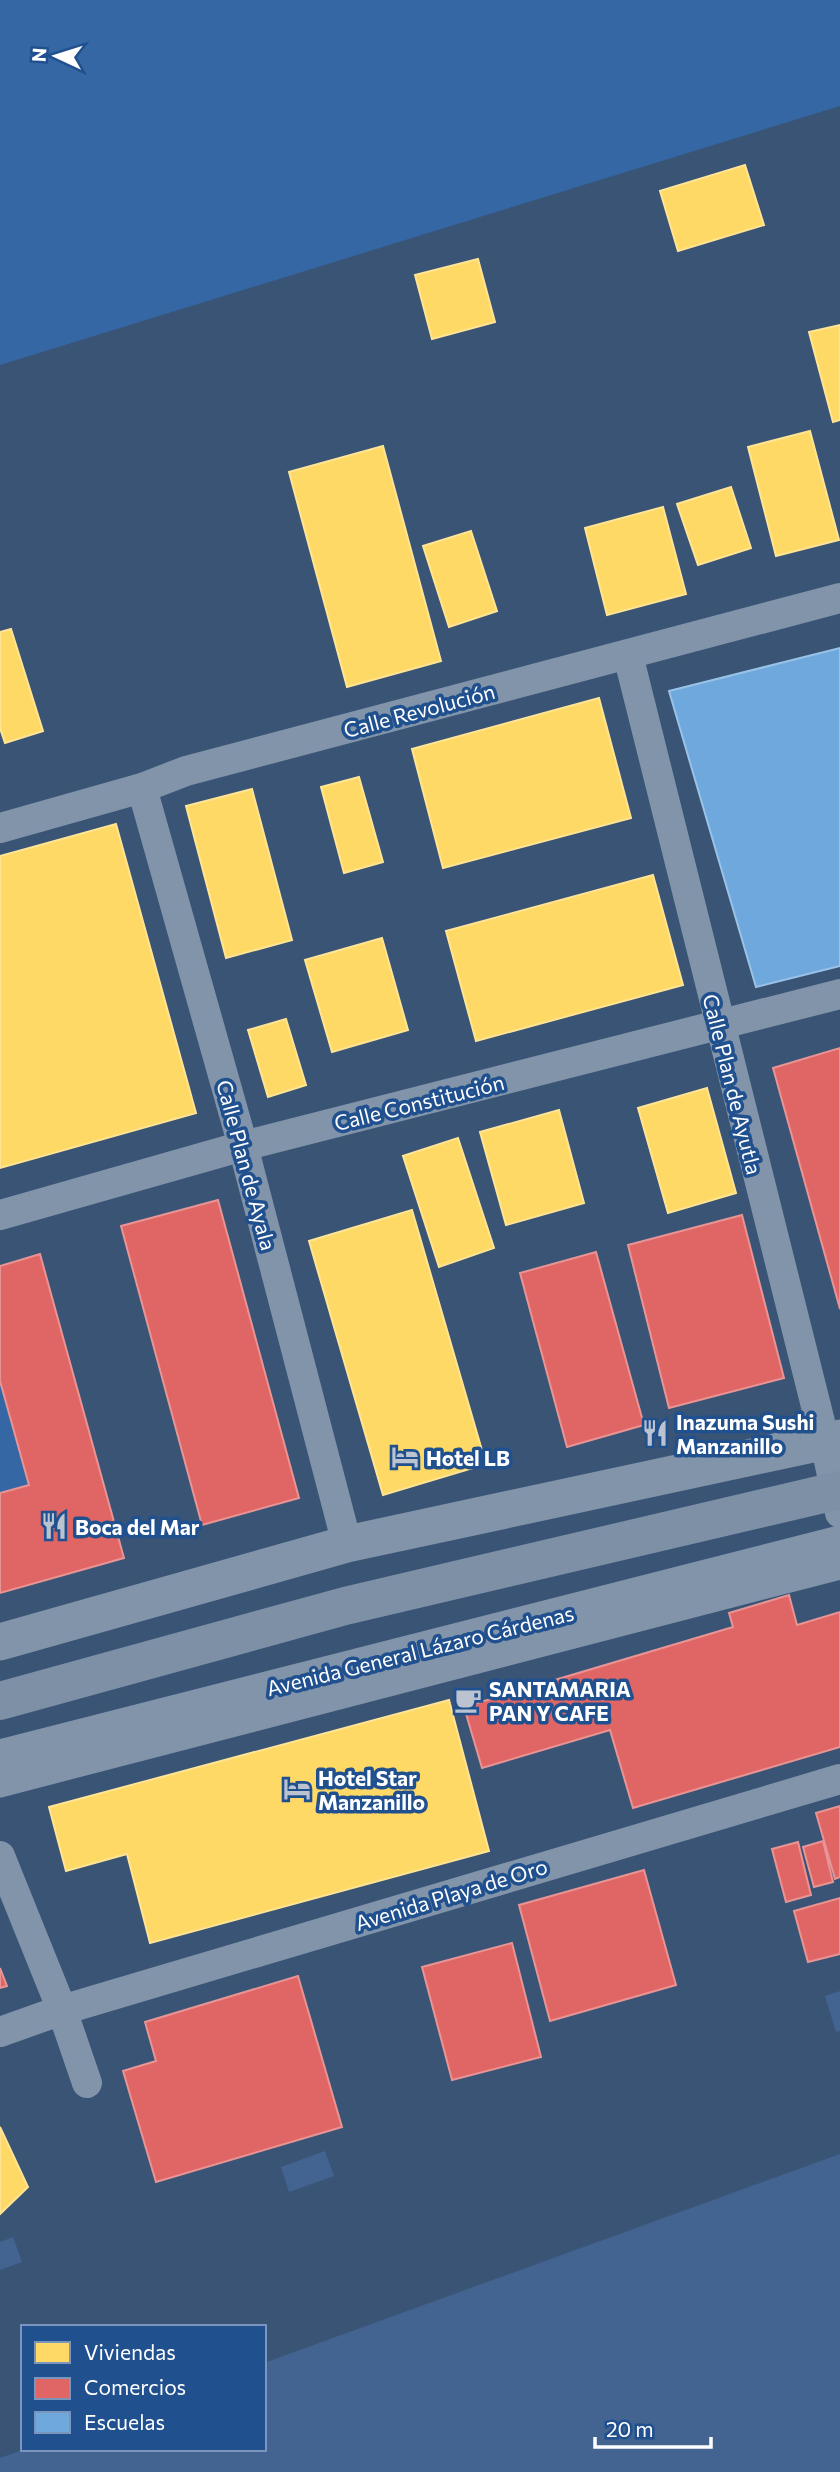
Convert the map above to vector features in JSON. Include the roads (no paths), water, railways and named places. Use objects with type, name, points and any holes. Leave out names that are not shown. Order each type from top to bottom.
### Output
[{"type":"main road","points":[[0,1701],[345,1606],[838,1498]]},
{"type":"street","name":"Calle Revolución","points":[[0,828],[142,788],[199,768],[840,598]]},
{"type":"street","name":"Calle Plan de Ayutla","points":[[628,655],[719,1027],[832,1440],[838,1498]]},
{"type":"street","name":"Calle Plan de Ayala","points":[[142,788],[243,1146],[347,1544]]},
{"type":"street","name":"Calle Constitución","points":[[0,1214],[243,1146],[719,1027],[840,994]]},
{"type":"street","points":[[0,1642],[347,1544],[832,1440]]},
{"type":"street","name":"Avenida General Lázaro Cárdenas","points":[[0,1758],[840,1544]]},
{"type":"street","points":[[0,1786],[840,1568]]},
{"type":"street","name":"Avenida Playa de Oro","points":[[0,2032],[62,2010],[840,1779]]},
{"type":"street","points":[[0,1856],[62,2010],[87,2083]]},
{"type":"place","name":"Inazuma Sushi Manzanillo","points":[[655,1433]]},
{"type":"place","name":"Hotel LB","points":[[405,1457]]},
{"type":"place","name":"Boca del Mar","points":[[54,1526]]},
{"type":"place","name":"SANTAMARIA PAN Y CAFE","points":[[468,1700]]},
{"type":"place","name":"Hotel Star Manzanillo","points":[[297,1789]]}]
